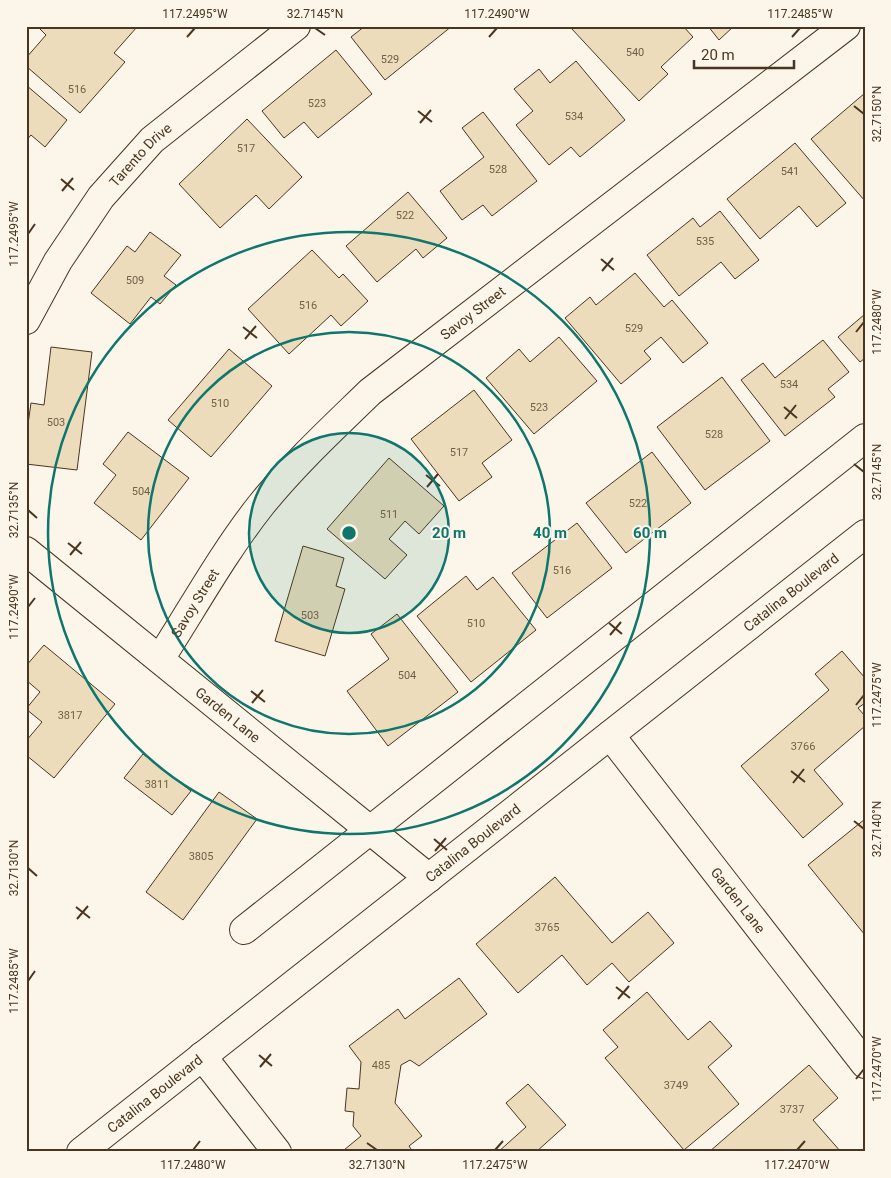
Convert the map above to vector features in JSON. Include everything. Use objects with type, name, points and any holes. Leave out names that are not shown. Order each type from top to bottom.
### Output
[{"type":"street","name":"Tarento Drive","points":[[26,320],[58,261],[101,197],[152,140],[296,26]]},
{"type":"street","name":"Savoy Street","points":[[160,659],[225,556],[260,506],[299,459],[370,392],[846,26]]},
{"type":"street","points":[[244,930],[369,829],[865,438]]},
{"type":"street","name":"Catalina Boulevard","points":[[81,1152],[865,534]]},
{"type":"street","name":"Garden Lane","points":[[26,551],[429,878]]},
{"type":"street","name":"Garden Lane","points":[[610,735],[865,1064]]},
{"type":"street","points":[[202,1056],[277,1152]]},
{"type":"building","points":[[37,26],[137,27],[114,53],[125,62],[80,113],[26,66],[26,58],[46,35]]},
{"type":"building","points":[[365,26],[452,26],[385,80],[351,37]]},
{"type":"building","points":[[573,26],[683,26],[693,37],[661,67],[668,74],[639,101],[571,28]]},
{"type":"building","points":[[708,26],[734,26],[719,40]]},
{"type":"building","points":[[336,50],[372,94],[318,138],[304,122],[284,138],[262,111]]},
{"type":"building","points":[[576,61],[625,120],[580,157],[571,147],[549,165],[516,125],[533,111],[514,89],[539,69],[550,83]]},
{"type":"building","points":[[26,85],[67,120],[45,147],[31,135],[26,141]]},
{"type":"building","points":[[865,93],[865,201],[811,139]]},
{"type":"building","points":[[483,112],[537,181],[492,216],[483,205],[462,220],[440,191],[484,157],[462,128]]},
{"type":"building","points":[[247,119],[302,177],[269,209],[256,195],[220,228],[179,184]]},
{"type":"building","points":[[795,143],[846,203],[817,227],[799,206],[760,239],[727,199]]},
{"type":"building","points":[[408,192],[447,238],[423,258],[416,249],[377,282],[346,246]]},
{"type":"building","points":[[720,211],[759,260],[735,279],[721,262],[679,296],[647,255],[693,218],[700,227]]},
{"type":"building","points":[[150,232],[181,255],[164,276],[176,285],[160,304],[151,297],[130,324],[91,293],[127,246],[135,252]]},
{"type":"building","points":[[312,250],[339,278],[343,274],[368,301],[341,326],[331,315],[289,354],[248,309]]},
{"type":"building","points":[[635,273],[664,307],[672,300],[708,343],[683,363],[661,337],[644,351],[651,359],[621,384],[565,318],[590,297],[596,305]]},
{"type":"building","points":[[865,314],[865,358],[860,362],[838,337]]},
{"type":"building","points":[[559,337],[597,381],[534,434],[486,378],[519,349],[530,362]]},
{"type":"building","points":[[823,340],[849,372],[828,389],[835,397],[785,436],[741,380],[763,363],[775,378]]},
{"type":"building","points":[[51,347],[92,352],[77,470],[26,464],[26,438],[31,403],[44,405]]},
{"type":"building","points":[[229,349],[272,386],[211,457],[168,420]]},
{"type":"building","points":[[722,377],[770,441],[705,490],[657,427]]},
{"type":"building","points":[[474,390],[512,440],[482,463],[492,477],[459,501],[411,439]]},
{"type":"building","points":[[128,432],[189,478],[141,540],[94,503],[116,475],[103,464]]},
{"type":"building","points":[[652,452],[691,503],[626,553],[586,503]]},
{"type":"building","points":[[389,458],[444,506],[419,534],[405,521],[389,539],[407,555],[385,579],[327,529]]},
{"type":"building","points":[[577,523],[612,568],[547,618],[512,573]]},
{"type":"building","points":[[303,546],[344,558],[336,586],[345,589],[325,656],[275,641]]},
{"type":"building","points":[[466,576],[477,590],[493,577],[536,630],[471,682],[417,616]]},
{"type":"building","points":[[397,614],[458,692],[388,746],[347,691],[389,659],[371,634]]},
{"type":"building","points":[[44,645],[115,704],[54,778],[26,755],[26,741],[42,722],[26,709],[40,692],[26,680],[26,666]]},
{"type":"building","points":[[842,651],[865,678],[865,703],[858,708],[865,716],[865,726],[814,770],[843,804],[803,838],[741,766],[829,690],[815,674]]},
{"type":"building","points":[[143,754],[191,791],[172,815],[124,778]]},
{"type":"building","points":[[219,792],[257,819],[183,920],[146,892]]},
{"type":"building","points":[[865,819],[865,935],[808,865]]},
{"type":"building","points":[[555,877],[612,943],[648,912],[674,943],[629,982],[612,963],[587,985],[562,955],[518,993],[476,944]]},
{"type":"building","points":[[459,978],[487,1014],[419,1066],[410,1060],[401,1065],[395,1103],[422,1136],[409,1146],[413,1152],[346,1152],[344,1150],[361,1136],[353,1126],[354,1112],[345,1111],[347,1088],[359,1089],[361,1062],[349,1046],[398,1009],[405,1019]]},
{"type":"building","points":[[647,992],[688,1040],[710,1021],[732,1046],[708,1067],[739,1104],[684,1150],[605,1058],[618,1047],[603,1030]]},
{"type":"building","points":[[809,1065],[838,1098],[813,1120],[841,1152],[709,1152]]},
{"type":"building","points":[[528,1084],[566,1125],[536,1152],[498,1152],[526,1127],[506,1103]]}]
